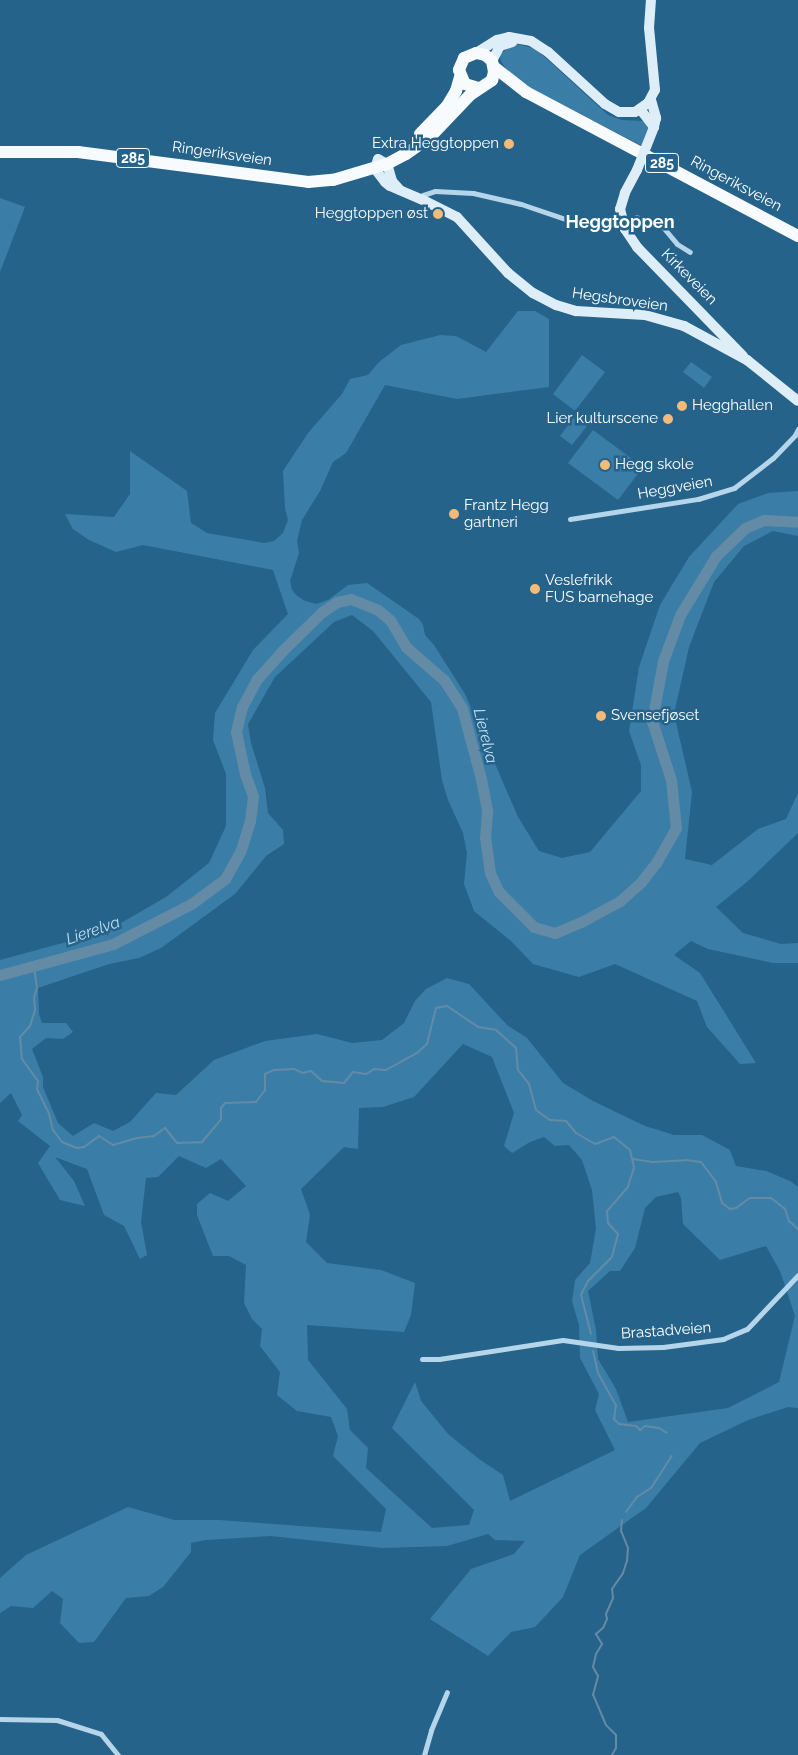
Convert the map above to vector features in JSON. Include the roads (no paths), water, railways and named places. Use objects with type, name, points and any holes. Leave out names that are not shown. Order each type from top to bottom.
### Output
[{"type":"main road","name":"285","points":[[476,53],[485,55],[493,64],[494,76],[483,86],[467,85],[460,77],[462,62],[468,55],[476,53]]},
{"type":"main road","name":"Ringeriksveien","points":[[493,64],[526,92],[798,236]]},
{"type":"main road","name":"Ringeriksveien","points":[[380,164],[430,125],[454,95],[460,77]]},
{"type":"main road","name":"Ringeriksveien","points":[[0,152],[78,152],[289,179],[380,164],[406,154],[430,137],[483,86],[526,92]]},
{"type":"street","points":[[421,199],[423,195],[435,190],[473,192],[521,204],[580,224],[622,219],[622,201],[637,170],[656,118],[651,100],[656,82],[650,28],[651,0]]},
{"type":"street","points":[[476,53],[501,39],[516,36],[541,47],[612,109],[626,113],[640,109],[651,100]]},
{"type":"street","points":[[493,64],[500,46],[520,39]]},
{"type":"street","points":[[640,109],[654,127]]},
{"type":"street","name":"Hegsbroveien","points":[[380,164],[385,182],[456,218],[508,273],[540,298],[576,311],[645,315],[670,321],[703,335],[747,360],[797,402]]},
{"type":"street","points":[[636,218],[662,226],[677,244],[690,252]]},
{"type":"street","name":"Kirkeveien","points":[[622,219],[637,246],[736,346],[747,360]]},
{"type":"street","name":"Heggveien","points":[[570,519],[698,499],[734,488],[762,467],[796,435],[798,429]]},
{"type":"street","name":"Brastadveien","points":[[422,1359],[449,1357],[563,1340],[618,1348],[663,1347],[716,1341],[747,1329],[798,1275]]},
{"type":"street","points":[[424,1755],[431,1730],[447,1692]]},
{"type":"street","points":[[0,1719],[57,1720],[101,1734],[118,1755]]},
{"type":"waterway","name":"Lierelva","points":[[0,975],[113,944],[191,904],[225,879],[241,850],[250,821],[253,796],[245,774],[236,732],[242,707],[257,679],[282,651],[322,612],[337,602],[351,599],[378,610],[390,620],[406,647],[444,680],[462,708],[481,779],[487,811],[485,837],[490,873],[499,892],[534,927],[555,933],[583,921],[620,901],[641,882],[656,863],[676,828],[671,780],[652,721],[663,661],[680,615],[716,556],[745,528],[764,520],[798,522]]},
{"type":"waterway","points":[[34,967],[37,988],[34,998],[35,1010],[30,1026],[20,1037],[22,1059],[38,1081],[37,1089],[49,1114],[53,1130],[62,1142],[77,1148],[84,1147],[99,1136],[113,1145],[154,1136],[165,1128],[177,1143],[202,1142],[221,1119],[221,1108],[225,1103],[256,1102],[265,1090],[265,1074],[274,1070],[294,1069],[303,1073],[311,1071],[322,1081],[344,1083],[353,1072],[366,1074],[374,1069],[386,1070],[417,1053],[427,1044],[436,1008],[447,1006],[478,1027],[496,1030],[516,1048],[518,1070],[529,1084],[536,1110],[550,1120],[566,1121],[576,1133],[595,1144],[614,1137],[630,1150],[634,1168],[628,1187],[607,1211],[608,1223],[618,1234],[612,1257],[588,1281],[581,1295],[591,1334]]},
{"type":"waterway","points":[[633,1159],[653,1162],[686,1160],[701,1162],[716,1182],[722,1203],[730,1209],[736,1208],[750,1198],[771,1198],[785,1209],[789,1221],[798,1229]]},
{"type":"waterway","points":[[593,1351],[598,1373],[616,1405],[614,1419],[619,1424],[636,1426],[640,1430],[645,1426],[659,1428],[667,1433]]},
{"type":"waterway","points":[[626,1512],[637,1497],[651,1488],[672,1456]]},
{"type":"waterway","points":[[612,1755],[616,1748],[616,1735],[606,1725],[593,1695],[598,1676],[593,1667],[596,1654],[602,1644],[596,1634],[603,1628],[607,1619],[606,1614],[613,1598],[612,1589],[623,1573],[627,1561],[628,1548],[621,1531],[622,1520]]},
{"type":"place","name":"Extra Heggtoppen","points":[[509,144]]},
{"type":"place","name":"Heggtoppen øst","points":[[438,214]]},
{"type":"place","name":"Hegghallen","points":[[682,406]]},
{"type":"place","name":"Lier kulturscene","points":[[668,419]]},
{"type":"place","name":"Hegg skole","points":[[605,465]]},
{"type":"place","name":"Frantz Hegg gartneri","points":[[454,514]]},
{"type":"place","name":"Veslefrikk FUS barnehage","points":[[535,589]]},
{"type":"place","name":"Svensefjøset","points":[[601,716]]},
{"type":"district","name":"Heggtoppen","points":[[620,222]]}]
